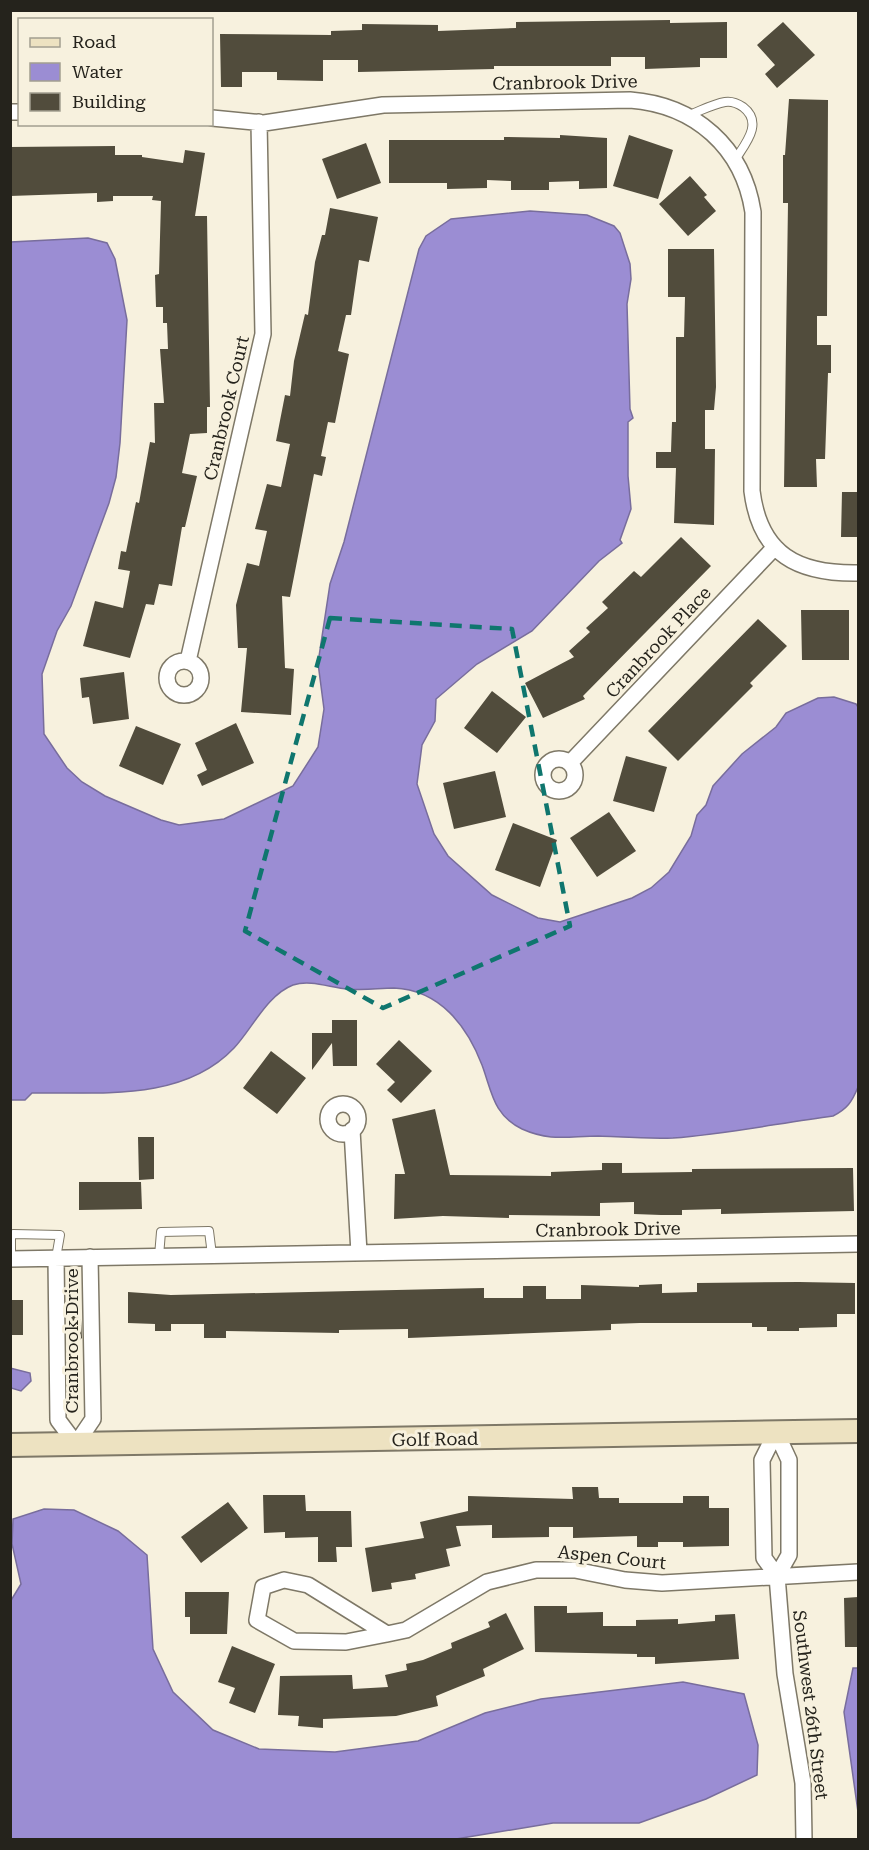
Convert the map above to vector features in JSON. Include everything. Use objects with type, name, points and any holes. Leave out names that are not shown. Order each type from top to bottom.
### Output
[{"type":"street","name":"Cranbrook Drive","points":[[213,118],[259,123],[295,120],[383,105],[618,100],[664,105],[689,115],[720,140],[735,160],[747,186],[753,212],[752,491],[759,522],[775,547],[794,562],[814,571],[858,573]]},
{"type":"street","name":"Cranbrook Court","points":[[188,662],[263,334],[259,123]]},
{"type":"street","name":"Cranbrook Place","points":[[570,763],[775,547]]},
{"type":"street","points":[[352,1130],[359,1252]]},
{"type":"street","name":"Cranbrook Drive","points":[[11,1259],[858,1244]]},
{"type":"street","name":"Cranbrook Drive","points":[[56,1258],[57,1420],[76,1444],[93,1419],[90,1257]]},
{"type":"street","name":"Golf Road","points":[[10,1445],[858,1431]]},
{"type":"street","name":"Southwest 26th Street","points":[[776,1432],[789,1460],[789,1555],[777,1576]]},
{"type":"street","name":"Southwest 26th Street","points":[[776,1432],[762,1460],[764,1558],[777,1576],[785,1674],[803,1783],[804,1839]]},
{"type":"street","name":"Aspen Court","points":[[387,1634],[308,1585],[284,1580],[263,1587],[257,1620],[294,1641],[346,1642],[387,1634],[406,1630],[487,1582],[536,1570],[575,1570],[625,1580],[663,1583],[858,1572]]},
{"type":"lane","points":[[689,115],[723,102],[739,104],[745,109],[750,115],[752,131],[735,160]]},
{"type":"lane","points":[[159,1256],[160,1232],[199,1231],[211,1233],[212,1255]]},
{"type":"lane","points":[[11,1259],[10,1237],[14,1234],[60,1235],[56,1258]]},
{"type":"highlighted area","points":[[330,618],[512,629],[570,926],[383,1008],[245,931]]},
{"type":"water","points":[[530,211],[587,215],[614,226],[620,233],[630,264],[631,279],[627,304],[630,409],[633,418],[628,422],[628,476],[631,509],[620,540],[622,543],[599,561],[532,631],[477,664],[436,699],[435,721],[422,745],[417,784],[434,834],[448,856],[492,895],[538,918],[560,922],[632,898],[651,888],[669,872],[691,836],[697,815],[706,805],[713,786],[742,754],[776,727],[786,713],[818,698],[834,697],[856,704],[858,707],[858,1087],[854,1097],[842,1111],[833,1116],[713,1134],[673,1138],[542,1136],[512,1123],[499,1110],[476,1051],[460,1024],[438,1003],[410,990],[394,988],[354,990],[300,983],[275,996],[234,1048],[213,1065],[190,1078],[166,1086],[139,1090],[112,1093],[32,1093],[25,1100],[11,1100],[11,242],[88,238],[107,243],[115,259],[127,320],[116,477],[109,503],[71,606],[57,631],[42,674],[44,734],[67,768],[82,782],[105,796],[161,820],[179,825],[224,819],[293,786],[318,747],[324,709],[318,663],[330,584],[344,542],[419,249],[426,236],[451,219]]},
{"type":"water","points":[[10,1368],[30,1373],[31,1381],[21,1391],[11,1388]]},
{"type":"water","points":[[44,1509],[74,1510],[118,1531],[147,1555],[153,1649],[173,1692],[213,1730],[259,1749],[335,1752],[418,1741],[485,1713],[541,1699],[683,1682],[744,1694],[758,1745],[757,1775],[706,1799],[639,1823],[553,1823],[456,1839],[11,1839],[10,1602],[21,1584],[12,1544],[13,1519]]},
{"type":"water","points":[[853,1668],[858,1668],[858,1812],[844,1712]]},
{"type":"building","points":[[670,20],[670,23],[727,22],[727,58],[700,58],[700,67],[645,69],[645,57],[611,57],[611,66],[494,66],[494,69],[358,72],[358,60],[323,60],[323,81],[277,80],[277,72],[242,72],[242,87],[221,87],[220,34],[331,35],[331,31],[362,30],[362,24],[438,25],[438,31],[516,28],[516,22]]},
{"type":"building","points":[[783,22],[815,55],[777,88],[765,74],[775,65],[757,45]]},
{"type":"building","points":[[789,99],[828,100],[827,316],[817,316],[817,345],[831,345],[831,373],[828,373],[825,459],[816,459],[817,487],[784,487],[788,203],[783,203],[783,155],[785,155]]},
{"type":"building","points":[[560,135],[607,138],[607,188],[579,189],[579,181],[549,182],[549,190],[511,190],[511,181],[487,180],[487,188],[447,189],[447,183],[389,183],[389,140],[504,140],[504,137],[560,138]]},
{"type":"building","points":[[629,135],[673,150],[658,199],[613,186]]},
{"type":"building","points":[[366,143],[381,183],[337,199],[322,159]]},
{"type":"building","points":[[115,146],[115,155],[142,155],[142,157],[183,163],[185,150],[205,153],[195,216],[207,216],[210,407],[207,407],[207,433],[190,434],[182,473],[197,476],[185,527],[182,527],[172,586],[159,584],[154,605],[146,604],[130,658],[83,646],[95,601],[123,608],[130,571],[118,569],[121,551],[126,552],[136,502],[139,503],[150,442],[155,443],[154,403],[164,403],[160,349],[168,349],[167,323],[163,323],[163,307],[156,307],[155,275],[159,274],[161,201],[152,200],[153,196],[113,196],[113,201],[97,202],[97,193],[10,196],[10,147]]},
{"type":"building","points":[[690,176],[707,195],[704,197],[716,211],[688,236],[659,204]]},
{"type":"building","points":[[330,208],[378,217],[369,262],[359,260],[351,315],[346,315],[338,351],[349,354],[335,423],[328,422],[321,456],[326,457],[322,476],[314,474],[290,597],[282,596],[285,668],[294,669],[291,715],[241,712],[247,648],[238,648],[236,605],[247,563],[259,566],[267,531],[255,529],[267,484],[281,487],[290,444],[276,441],[285,395],[290,396],[294,361],[305,314],[308,315],[315,262],[322,235],[325,235]]},
{"type":"building","points":[[668,249],[714,249],[716,387],[714,410],[705,410],[705,449],[715,449],[714,525],[674,523],[676,468],[656,468],[656,452],[671,452],[672,422],[676,422],[676,337],[684,337],[685,297],[668,297]]},
{"type":"building","points":[[842,492],[858,492],[858,537],[841,537]]},
{"type":"building","points":[[681,537],[711,566],[583,696],[585,699],[543,718],[525,683],[574,657],[569,651],[590,632],[586,628],[608,608],[602,602],[634,571],[641,577]]},
{"type":"building","points":[[801,610],[849,610],[849,660],[802,660]]},
{"type":"building","points":[[758,619],[787,646],[750,683],[753,686],[678,761],[648,731]]},
{"type":"building","points":[[124,672],[129,719],[93,724],[89,697],[82,698],[80,678]]},
{"type":"building","points":[[492,691],[526,717],[497,753],[464,728]]},
{"type":"building","points":[[236,723],[254,763],[202,786],[197,775],[207,770],[195,743]]},
{"type":"building","points":[[136,726],[181,744],[163,785],[119,766]]},
{"type":"building","points":[[626,756],[667,767],[654,812],[613,801]]},
{"type":"building","points":[[495,771],[506,817],[454,829],[443,783]]},
{"type":"building","points":[[609,812],[636,851],[597,877],[570,838]]},
{"type":"building","points":[[513,823],[557,840],[540,887],[495,870]]},
{"type":"building","points":[[332,1020],[357,1020],[357,1066],[333,1066],[332,1043],[312,1070],[312,1033],[332,1033]]},
{"type":"building","points":[[399,1040],[432,1071],[401,1103],[387,1090],[395,1082],[376,1064]]},
{"type":"building","points":[[271,1051],[306,1078],[277,1114],[243,1088]]},
{"type":"building","points":[[435,1109],[450,1175],[551,1176],[551,1172],[602,1170],[602,1163],[622,1163],[622,1173],[692,1172],[692,1169],[853,1168],[854,1211],[721,1214],[721,1209],[682,1210],[682,1215],[634,1214],[634,1202],[600,1203],[600,1216],[509,1215],[509,1218],[443,1216],[394,1219],[395,1174],[405,1174],[392,1119]]},
{"type":"building","points":[[138,1137],[154,1137],[154,1179],[139,1180]]},
{"type":"building","points":[[79,1182],[141,1182],[142,1209],[79,1210]]},
{"type":"building","points":[[697,1283],[855,1283],[855,1314],[837,1314],[837,1327],[799,1328],[799,1331],[767,1331],[767,1327],[752,1327],[752,1323],[640,1323],[611,1324],[611,1330],[408,1338],[408,1329],[339,1330],[339,1333],[226,1331],[226,1338],[204,1338],[204,1324],[171,1324],[171,1331],[155,1331],[155,1324],[128,1323],[128,1292],[171,1295],[484,1288],[484,1298],[523,1298],[523,1286],[546,1286],[546,1299],[581,1299],[581,1285],[639,1287],[639,1285],[662,1284],[662,1293],[697,1292]]},
{"type":"building","points":[[10,1300],[23,1300],[23,1335],[10,1335]]},
{"type":"building","points":[[75,1314],[81,1320],[82,1338],[75,1344],[68,1336],[67,1322]]},
{"type":"building","points":[[572,1487],[598,1487],[599,1498],[619,1498],[619,1503],[683,1503],[683,1496],[709,1496],[709,1508],[729,1508],[729,1546],[683,1547],[683,1542],[658,1542],[658,1547],[637,1547],[637,1536],[573,1538],[573,1527],[549,1527],[549,1537],[492,1538],[492,1525],[456,1526],[461,1546],[446,1549],[450,1566],[415,1574],[416,1579],[391,1583],[392,1589],[372,1592],[365,1548],[424,1538],[420,1522],[468,1511],[468,1496],[573,1499]]},
{"type":"building","points":[[263,1495],[305,1495],[306,1511],[351,1511],[352,1547],[336,1547],[337,1562],[318,1562],[318,1537],[285,1538],[285,1532],[264,1533]]},
{"type":"building","points":[[228,1502],[248,1528],[201,1563],[181,1537]]},
{"type":"building","points":[[185,1592],[229,1592],[227,1634],[190,1634],[190,1617],[185,1617]]},
{"type":"building","points":[[858,1597],[858,1647],[845,1647],[844,1598]]},
{"type":"building","points":[[534,1606],[567,1606],[567,1613],[603,1612],[603,1626],[636,1626],[636,1620],[678,1619],[678,1624],[715,1621],[715,1615],[735,1614],[739,1659],[655,1664],[655,1657],[637,1657],[637,1654],[535,1652]]},
{"type":"building","points":[[506,1613],[524,1649],[483,1669],[485,1676],[436,1696],[438,1706],[396,1716],[323,1719],[323,1728],[298,1726],[299,1716],[278,1715],[280,1676],[352,1675],[353,1689],[388,1687],[385,1675],[407,1670],[406,1664],[423,1660],[452,1648],[451,1643],[490,1627],[488,1622]]},
{"type":"building","points":[[232,1646],[275,1664],[255,1713],[229,1703],[235,1688],[218,1682]]}]
